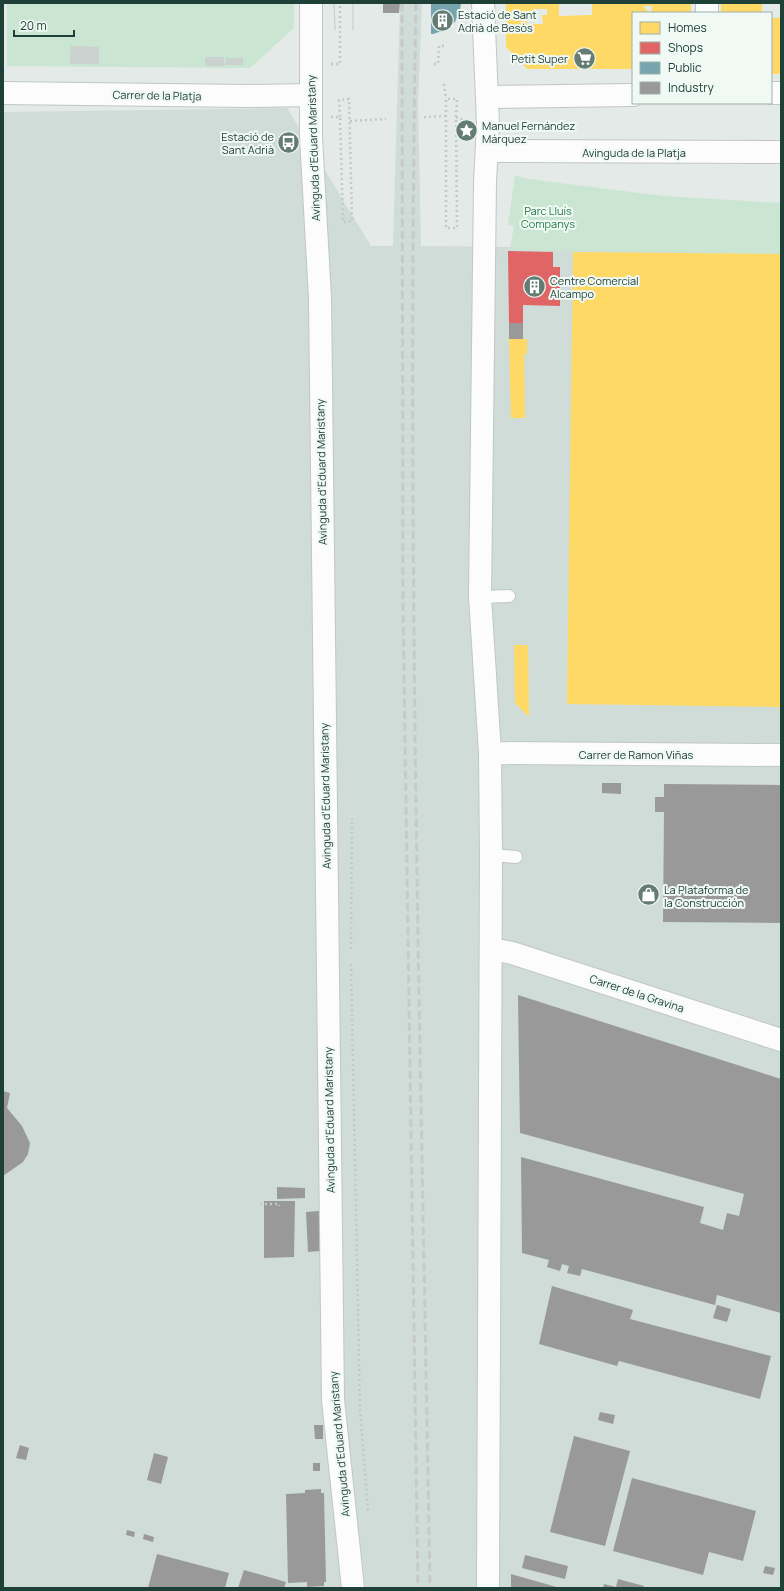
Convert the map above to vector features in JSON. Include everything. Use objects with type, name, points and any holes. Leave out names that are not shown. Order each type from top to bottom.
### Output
[{"type":"street","name":"Avinguda d'Eduard Maristany","points":[[311,3],[311,118],[320,298],[333,1400],[353,1588]]},
{"type":"street","points":[[483,3],[488,151],[485,182],[480,597],[490,753],[492,950],[488,1588]]},
{"type":"street","name":"Carrer de la Platja","points":[[3,93],[239,96],[311,95]]},
{"type":"street","points":[[487,97],[632,94]]},
{"type":"street","name":"Avinguda de la Platja","points":[[488,151],[781,152]]},
{"type":"street","name":"Carrer de Ramon Viñas","points":[[490,753],[781,755]]},
{"type":"street","name":"Carrer de la Gravina","points":[[492,950],[512,953],[781,1040]]},
{"type":"lane","points":[[480,597],[509,596]]},
{"type":"lane","points":[[491,855],[516,857]]},
{"type":"path","points":[[331,64],[340,64],[340,3]]},
{"type":"path","points":[[434,64],[438,64],[439,46],[444,46]]},
{"type":"path","points":[[444,84],[446,100],[446,228],[457,228],[457,99],[446,100]]},
{"type":"path","points":[[349,99],[350,121],[352,221],[343,222],[339,100],[349,99]]},
{"type":"path","points":[[424,117],[446,116]]},
{"type":"path","points":[[311,118],[340,117]]},
{"type":"path","points":[[456,117],[461,119]]},
{"type":"path","points":[[350,121],[386,119]]},
{"type":"path","points":[[351,950],[352,818]]},
{"type":"path","points":[[351,958],[360,1409],[368,1518]]},
{"type":"path","points":[[260,1204],[278,1204],[279,1206]]},
{"type":"shaded area","points":[[400,3],[422,3],[418,103],[421,246],[781,250],[781,1588],[3,1588],[3,112],[287,108],[371,246],[393,246]]},
{"type":"green space","points":[[7,3],[294,3],[294,28],[250,68],[7,66]]},
{"type":"green space","name":"Parc Lluís Companys","points":[[515,175],[528,179],[663,196],[781,203],[781,254],[510,250],[514,226],[508,225]]},
{"type":"building: Homes","points":[[506,3],[559,3],[559,16],[592,15],[592,3],[691,3],[691,12],[651,12],[652,6],[643,6],[648,12],[632,12],[632,69],[527,69],[506,47]],"holes":[[[534,9],[547,9],[547,15],[542,15],[543,24],[527,24],[527,15],[534,15]]]},
{"type":"building: Homes","points":[[721,3],[762,3],[762,12],[721,12]]},
{"type":"building: Homes","points":[[772,18],[781,18],[781,74],[772,74]]},
{"type":"building: Homes","points":[[573,252],[781,254],[781,707],[567,704]]},
{"type":"building: Homes","points":[[509,339],[527,339],[527,354],[524,354],[525,418],[511,418]]},
{"type":"building: Homes","points":[[514,645],[528,645],[529,717],[515,703]]},
{"type":"building: Shops","name":"Centre Comercial Alcampo","points":[[508,251],[553,252],[553,267],[560,267],[560,306],[523,305],[523,323],[509,323]]},
{"type":"building: Public","name":"Estació de Sant Adrià de Besòs","points":[[431,3],[461,3],[460,11],[455,22],[445,30],[433,34],[431,34]]},
{"type":"building: Industry","points":[[383,3],[400,3],[399,13],[383,13]]},
{"type":"building: Industry","points":[[509,323],[523,323],[523,339],[509,339]]},
{"type":"building: Industry","points":[[602,783],[621,783],[621,794],[602,793]]},
{"type":"building: Industry","points":[[664,784],[781,785],[781,923],[663,922],[664,812],[655,812],[655,797],[664,797]]},
{"type":"building: Industry","points":[[518,995],[781,1079],[781,1313],[717,1295],[715,1305],[582,1269],[580,1276],[567,1273],[569,1266],[562,1264],[560,1271],[547,1267],[549,1260],[522,1253],[521,1157],[704,1207],[700,1223],[723,1230],[727,1213],[739,1216],[744,1194],[520,1133]]},
{"type":"building: Industry","points":[[3,1091],[10,1093],[7,1108],[22,1126],[30,1143],[28,1154],[23,1162],[3,1176]]},
{"type":"building: Industry","points":[[277,1187],[305,1188],[305,1198],[277,1199]]},
{"type":"building: Industry","points":[[264,1201],[295,1201],[294,1257],[264,1258]]},
{"type":"building: Industry","points":[[319,1211],[320,1251],[308,1252],[306,1212]]},
{"type":"building: Industry","points":[[552,1286],[633,1310],[630,1319],[771,1356],[760,1399],[619,1361],[617,1366],[539,1344]]},
{"type":"building: Industry","points":[[717,1305],[731,1309],[727,1322],[713,1318]]},
{"type":"building: Industry","points":[[600,1412],[615,1415],[613,1424],[598,1420]]},
{"type":"building: Industry","points":[[314,1425],[323,1425],[323,1439],[315,1439]]},
{"type":"building: Industry","points":[[574,1436],[630,1451],[605,1546],[550,1532]]},
{"type":"building: Industry","points":[[20,1445],[29,1448],[26,1460],[16,1458]]},
{"type":"building: Industry","points":[[154,1453],[168,1457],[161,1484],[147,1480]]},
{"type":"building: Industry","points":[[313,1463],[320,1463],[320,1471],[313,1471]]},
{"type":"building: Industry","points":[[632,1478],[756,1511],[743,1561],[709,1552],[703,1575],[613,1551]]},
{"type":"building: Industry","points":[[321,1489],[321,1493],[324,1493],[326,1582],[324,1582],[324,1586],[307,1587],[307,1582],[288,1583],[286,1494],[305,1493],[305,1490]]},
{"type":"building: Industry","points":[[127,1530],[135,1532],[134,1537],[126,1535]]},
{"type":"building: Industry","points":[[144,1534],[154,1537],[153,1542],[143,1539]]},
{"type":"building: Industry","points":[[157,1554],[229,1573],[225,1588],[148,1588]]},
{"type":"building: Industry","points":[[525,1555],[568,1566],[565,1579],[522,1568]]},
{"type":"building: Industry","points":[[765,1566],[775,1568],[773,1575],[763,1573]]},
{"type":"building: Industry","points":[[244,1570],[286,1582],[284,1588],[238,1588]]},
{"type":"building: Industry","points":[[511,1574],[560,1588],[511,1588]]},
{"type":"building: Industry","points":[[618,1579],[644,1586],[643,1588],[603,1588],[604,1584],[616,1587]]},
{"type":"building: Other","points":[[71,46],[99,47],[99,64],[70,64]]},
{"type":"building: Other","points":[[205,57],[224,57],[224,66],[205,66]]},
{"type":"building: Other","points":[[226,58],[243,58],[243,65],[225,65]]},
{"type":"tram line","points":[[334,3],[335,30]]},
{"type":"tram line","points":[[353,3],[353,30]]},
{"type":"railway","points":[[402,3],[403,610],[418,1588]]},
{"type":"railway","points":[[416,3],[413,201],[414,597],[419,994],[430,1588]]},
{"type":"place","name":"Estació de Sant Adrià de Besòs","points":[[443,20]]},
{"type":"place","name":"Petit Super","points":[[584,58]]},
{"type":"place","name":"Manuel Fernández Márquez","points":[[467,131]]},
{"type":"place","name":"Estació de Sant Adrià","points":[[289,142]]},
{"type":"place","name":"Centre Comercial Alcampo","points":[[534,286]]},
{"type":"place","name":"La Plataforma de la Construcción","points":[[649,895]]}]
